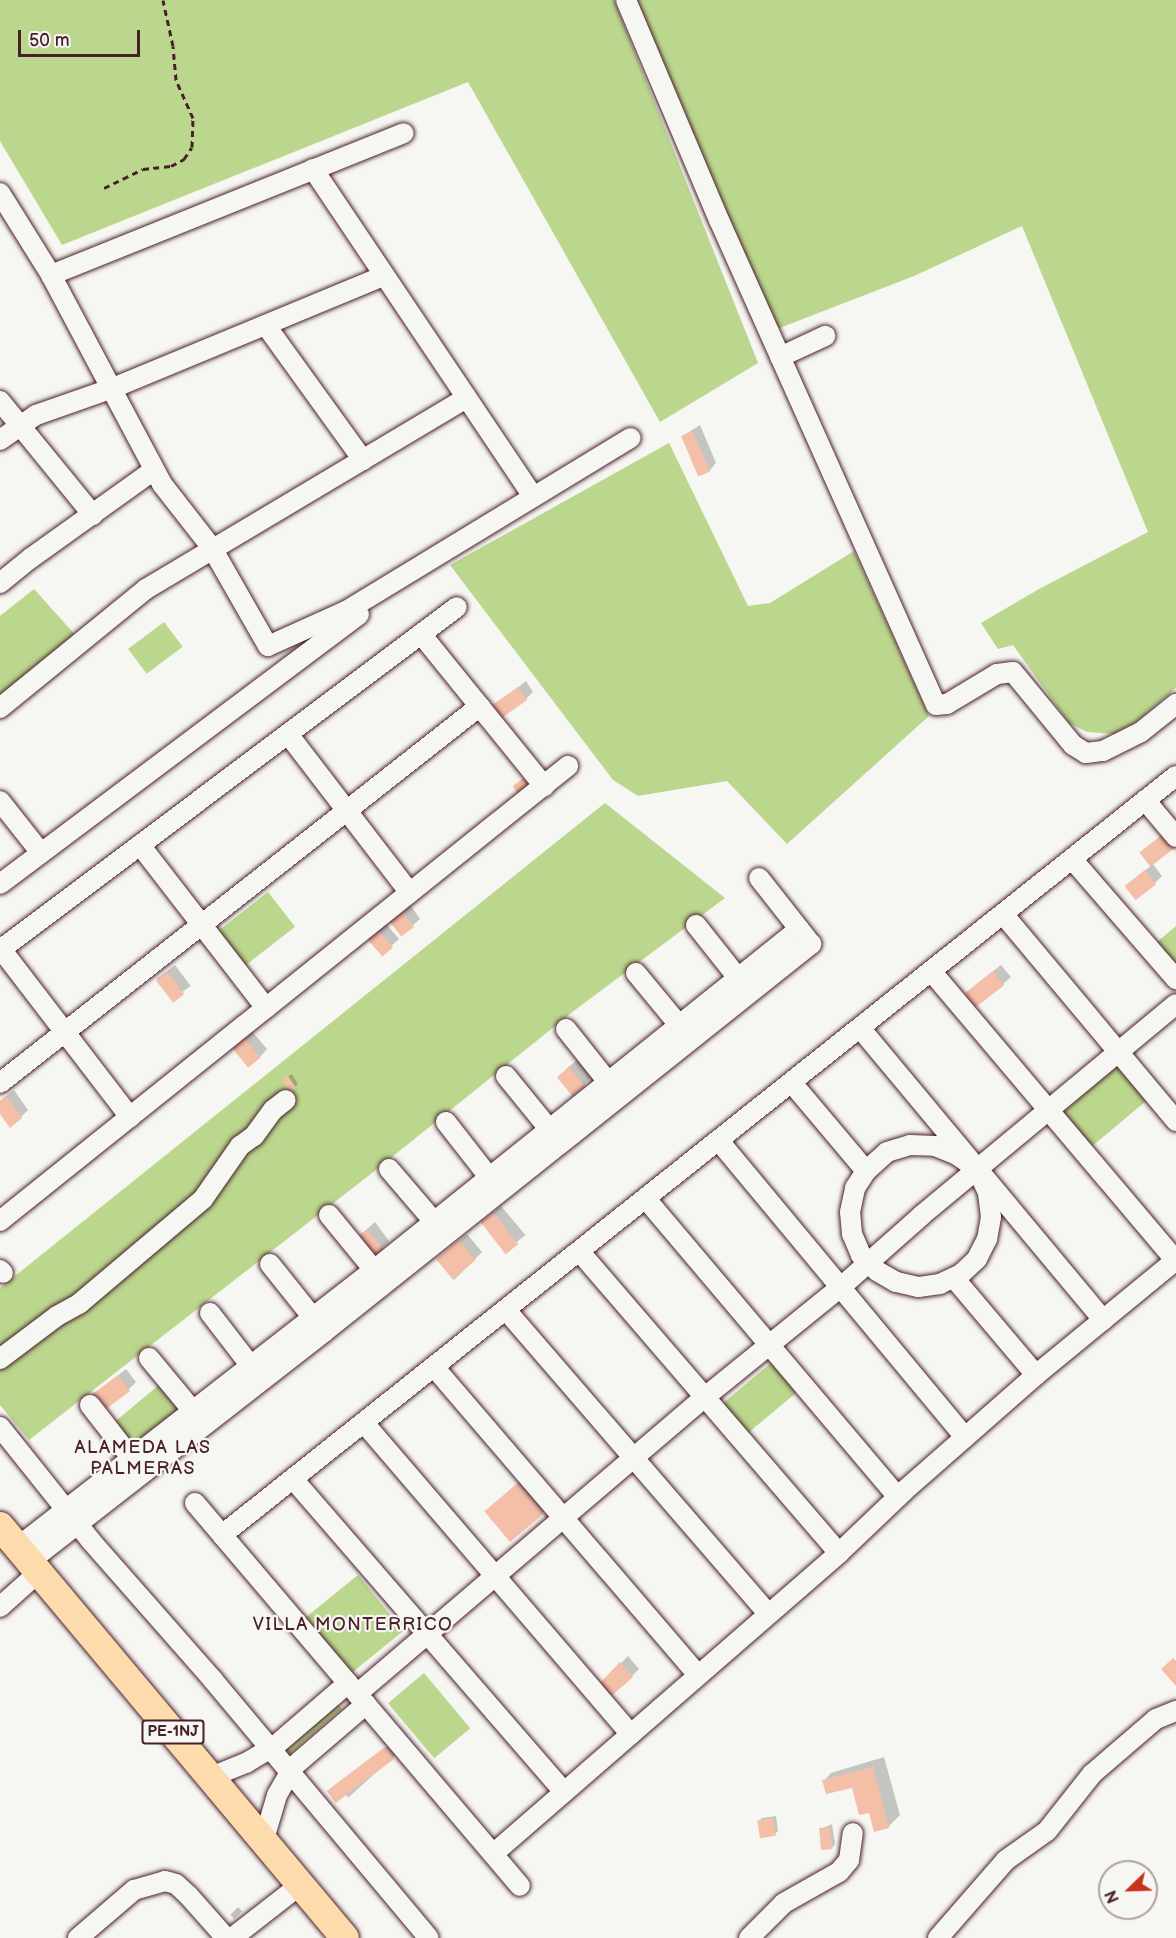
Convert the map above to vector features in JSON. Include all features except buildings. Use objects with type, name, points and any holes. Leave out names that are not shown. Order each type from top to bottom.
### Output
[{"type":"highway","name":"PE-1NJ","points":[[22,1552],[345,1938]]},
{"type":"street","points":[[626,0],[780,357],[936,705],[947,704],[997,674],[1013,672],[1073,746],[1086,753],[1102,751],[1141,732],[1176,704]]},
{"type":"street","points":[[51,275],[404,133]]},
{"type":"street","points":[[313,169],[533,497]]},
{"type":"street","points":[[0,193],[51,275],[113,388],[154,470],[212,548],[268,646],[346,611],[630,438]]},
{"type":"street","points":[[0,440],[18,425],[65,404],[113,388],[267,327],[384,276]]},
{"type":"street","points":[[267,327],[363,460]]},
{"type":"street","points":[[780,357],[825,336]]},
{"type":"street","points":[[0,708],[146,589],[466,398]]},
{"type":"street","points":[[0,401],[93,515]]},
{"type":"street","points":[[0,584],[154,470]]},
{"type":"street","points":[[0,884],[433,558]]},
{"type":"street","points":[[130,1118],[0,950],[457,607]]},
{"type":"street","points":[[422,634],[544,786]]},
{"type":"street","points":[[0,1083],[480,706]]},
{"type":"street","points":[[288,734],[410,893]]},
{"type":"street","points":[[0,1221],[568,766]]},
{"type":"street","points":[[222,1535],[1176,776]]},
{"type":"street","points":[[1145,800],[1176,837]]},
{"type":"street","points":[[0,801],[41,853]]},
{"type":"street","points":[[140,845],[266,1008]]},
{"type":"street","points":[[1072,859],[1176,979]]},
{"type":"street","points":[[759,878],[805,937]]},
{"type":"street","points":[[1003,914],[1176,1121]]},
{"type":"street","points":[[696,925],[738,978]]},
{"type":"street","points":[[72,1517],[132,1459],[252,1365],[319,1325],[374,1270],[440,1228],[489,1177],[738,978],[805,937]]},
{"type":"street","points":[[0,1606],[22,1552],[72,1517],[319,1325],[805,937]]},
{"type":"street","points":[[493,1854],[838,1553],[1036,1375],[1176,1260],[931,971]]},
{"type":"street","points":[[636,973],[679,1025]]},
{"type":"street","points":[[211,1776],[246,1763],[357,1693],[705,1397],[841,1287],[977,1169],[1176,1004]]},
{"type":"street","points":[[860,1028],[1103,1320]]},
{"type":"street","points":[[566,1029],[608,1082]]},
{"type":"street","points":[[506,1076],[549,1129]]},
{"type":"street","points":[[792,1083],[866,1171]]},
{"type":"street","points":[[0,1359],[57,1316],[80,1303],[203,1199],[240,1146],[254,1136],[273,1110],[286,1101]]},
{"type":"street","points":[[446,1122],[489,1177]]},
{"type":"street","points":[[719,1141],[966,1437]]},
{"type":"street","points":[[910,1145],[935,1146],[957,1155],[977,1169],[988,1193],[991,1217],[987,1239],[977,1259],[954,1278],[940,1284],[918,1287],[896,1282],[877,1271],[861,1255],[852,1234],[850,1212],[855,1188],[866,1171],[887,1152],[910,1145]]},
{"type":"street","points":[[389,1169],[440,1228]]},
{"type":"street","points":[[646,1199],[898,1497]]},
{"type":"street","points":[[329,1215],[374,1270]]},
{"type":"street","points":[[580,1252],[838,1553]]},
{"type":"street","points":[[270,1264],[319,1325]]},
{"type":"street","points":[[954,1278],[1036,1375]]},
{"type":"street","points":[[506,1310],[768,1614]]},
{"type":"street","points":[[210,1313],[252,1365]]},
{"type":"street","points":[[149,1358],[193,1411]]},
{"type":"street","points":[[434,1367],[698,1675]]},
{"type":"street","points":[[90,1405],[132,1459]]},
{"type":"street","points":[[364,1423],[631,1734]]},
{"type":"street","points":[[0,1427],[72,1517],[429,1938]]},
{"type":"street","points":[[292,1479],[564,1792]]},
{"type":"street","points":[[195,1503],[520,1886]]},
{"type":"street","points":[[264,1839],[277,1795],[289,1772],[324,1738],[357,1693]]},
{"type":"street","points":[[938,1938],[1006,1860],[1047,1831],[1092,1774],[1156,1719],[1176,1711]]},
{"type":"street","points":[[749,1938],[784,1903],[840,1872],[849,1860],[852,1833]]},
{"type":"street","points":[[78,1938],[134,1890],[165,1881],[176,1884],[188,1895],[226,1938]]},
{"type":"street","points":[[232,1938],[300,1885]]},
{"type":"path","points":[[104,188],[143,169],[171,166],[184,159],[192,147],[194,118],[176,80],[173,46],[163,0]]},
{"type":"green space","points":[[0,0],[614,0],[758,363],[660,422],[468,82],[62,245],[0,141]]},
{"type":"green space","points":[[635,0],[1176,0],[1176,688],[1136,722],[1115,734],[1087,732],[1069,723],[1013,645],[998,649],[981,623],[1039,589],[1148,532],[1022,226],[914,276],[777,329]]},
{"type":"green space","points":[[669,443],[748,606],[770,603],[854,551],[929,716],[787,844],[727,781],[638,796],[613,780],[450,565]]},
{"type":"green space","points":[[34,589],[78,638],[0,701],[0,616]]},
{"type":"green space","points":[[164,622],[183,647],[147,674],[128,649]]},
{"type":"green space","points":[[605,803],[725,898],[575,1010],[372,1173],[29,1440],[0,1405],[0,1288]]},
{"type":"green space","points":[[268,892],[295,927],[244,967],[217,932]]},
{"type":"green space","points":[[1176,926],[1176,966],[1156,943]]},
{"type":"green space","points":[[1120,1064],[1149,1098],[1091,1147],[1063,1112]]},
{"type":"green space","points":[[772,1362],[797,1392],[743,1438],[718,1408]]},
{"type":"green space","points":[[160,1384],[181,1409],[135,1448],[114,1423]]},
{"type":"green space","points":[[358,1575],[403,1631],[348,1676],[303,1620]]},
{"type":"green space","points":[[424,1673],[470,1728],[434,1758],[388,1703]]},
{"type":"green space","points":[[338,1704],[342,1709],[290,1754],[285,1748]]},
{"type":"district","name":"ALAMEDA LAS PALMERAS","points":[[143,1459]]},
{"type":"district","name":"VILLA MONTERRICO","points":[[353,1625]]}]
